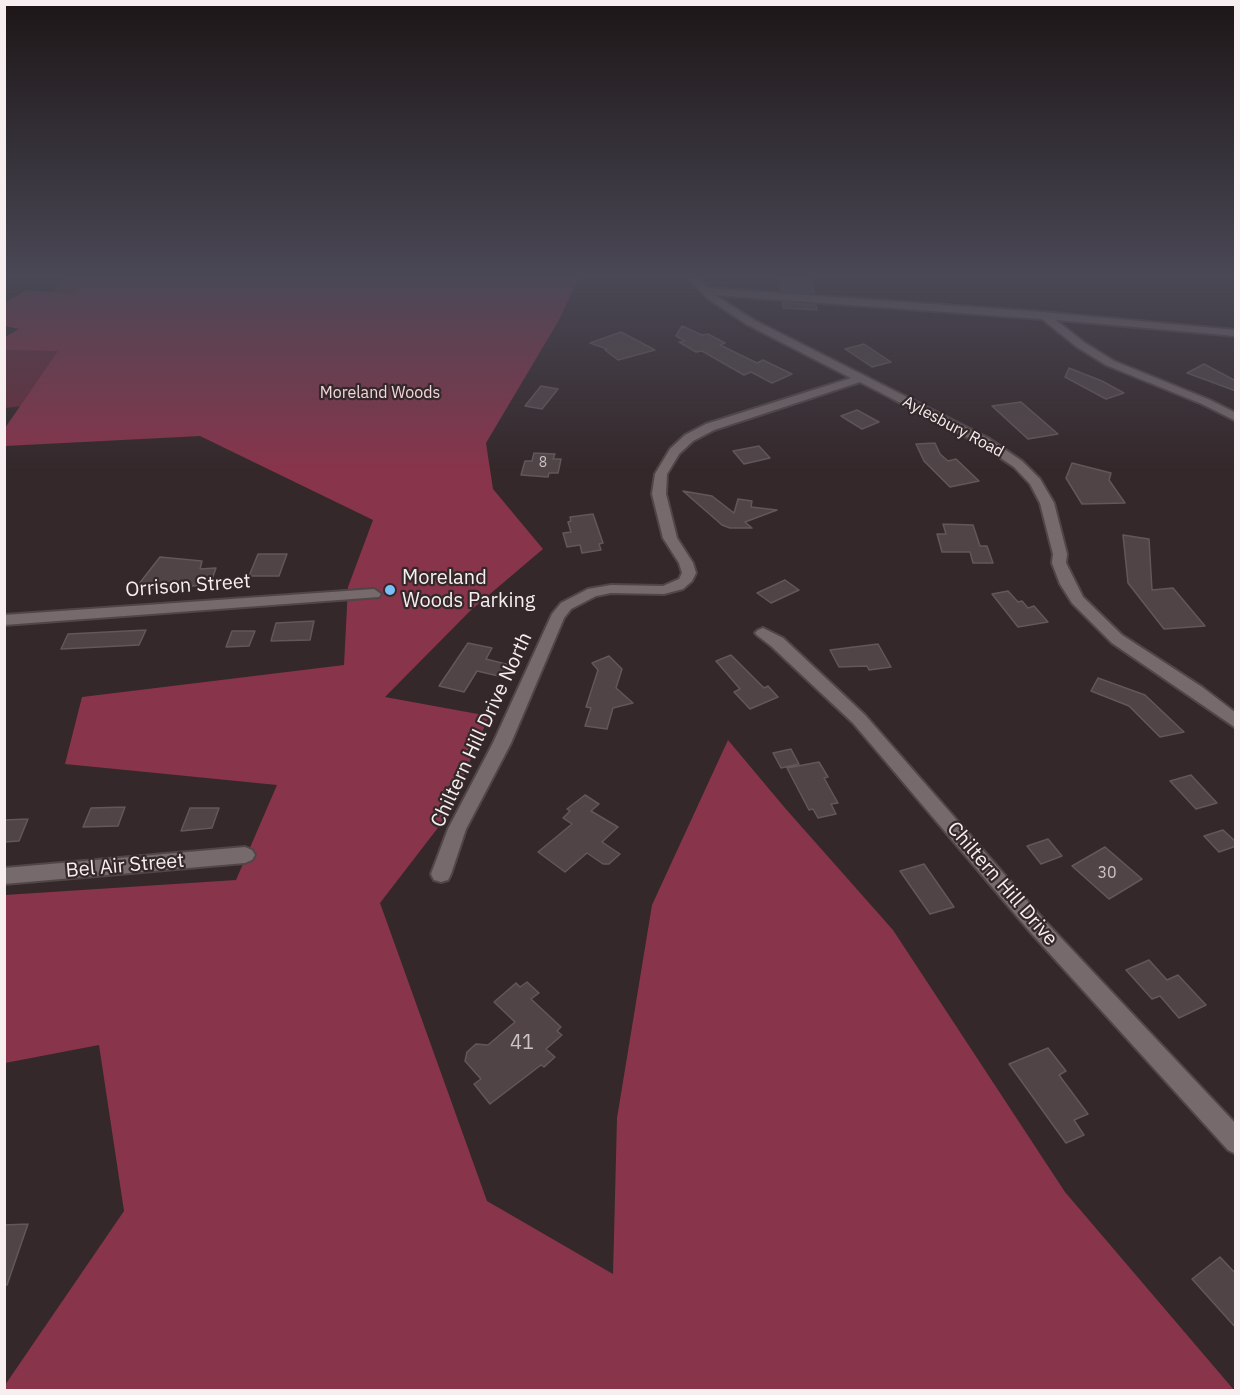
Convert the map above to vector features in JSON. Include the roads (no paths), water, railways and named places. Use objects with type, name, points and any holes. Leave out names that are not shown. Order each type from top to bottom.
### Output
[{"type":"street","name":"Aylesbury Road","points":[[786,340],[984,441],[1018,464],[1035,482],[1045,498],[1060,554],[1059,563],[1067,584],[1077,600],[1117,639],[1196,691],[1236,722]]},
{"type":"street","points":[[1075,340],[1110,363],[1206,402],[1236,418]]},
{"type":"street","name":"Chiltern Hill Drive North","points":[[441,874],[457,829],[502,743],[557,617],[566,606],[578,597],[593,592],[611,589],[664,590],[678,586],[685,581],[688,573],[686,564],[670,538],[660,504],[661,474],[674,452],[689,438],[710,427],[861,378]]},
{"type":"street","name":"Orrison Street","points":[[4,620],[374,594]]},
{"type":"street","name":"Chiltern Hill Drive","points":[[763,633],[777,642],[859,718],[1038,927],[1236,1142]]},
{"type":"street","name":"Bel Air Street","points":[[4,876],[245,855]]},
{"type":"place","name":"Moreland Woods Parking","points":[[390,590]]},
{"type":"park label","name":"Moreland Woods","points":[[380,393]]}]
